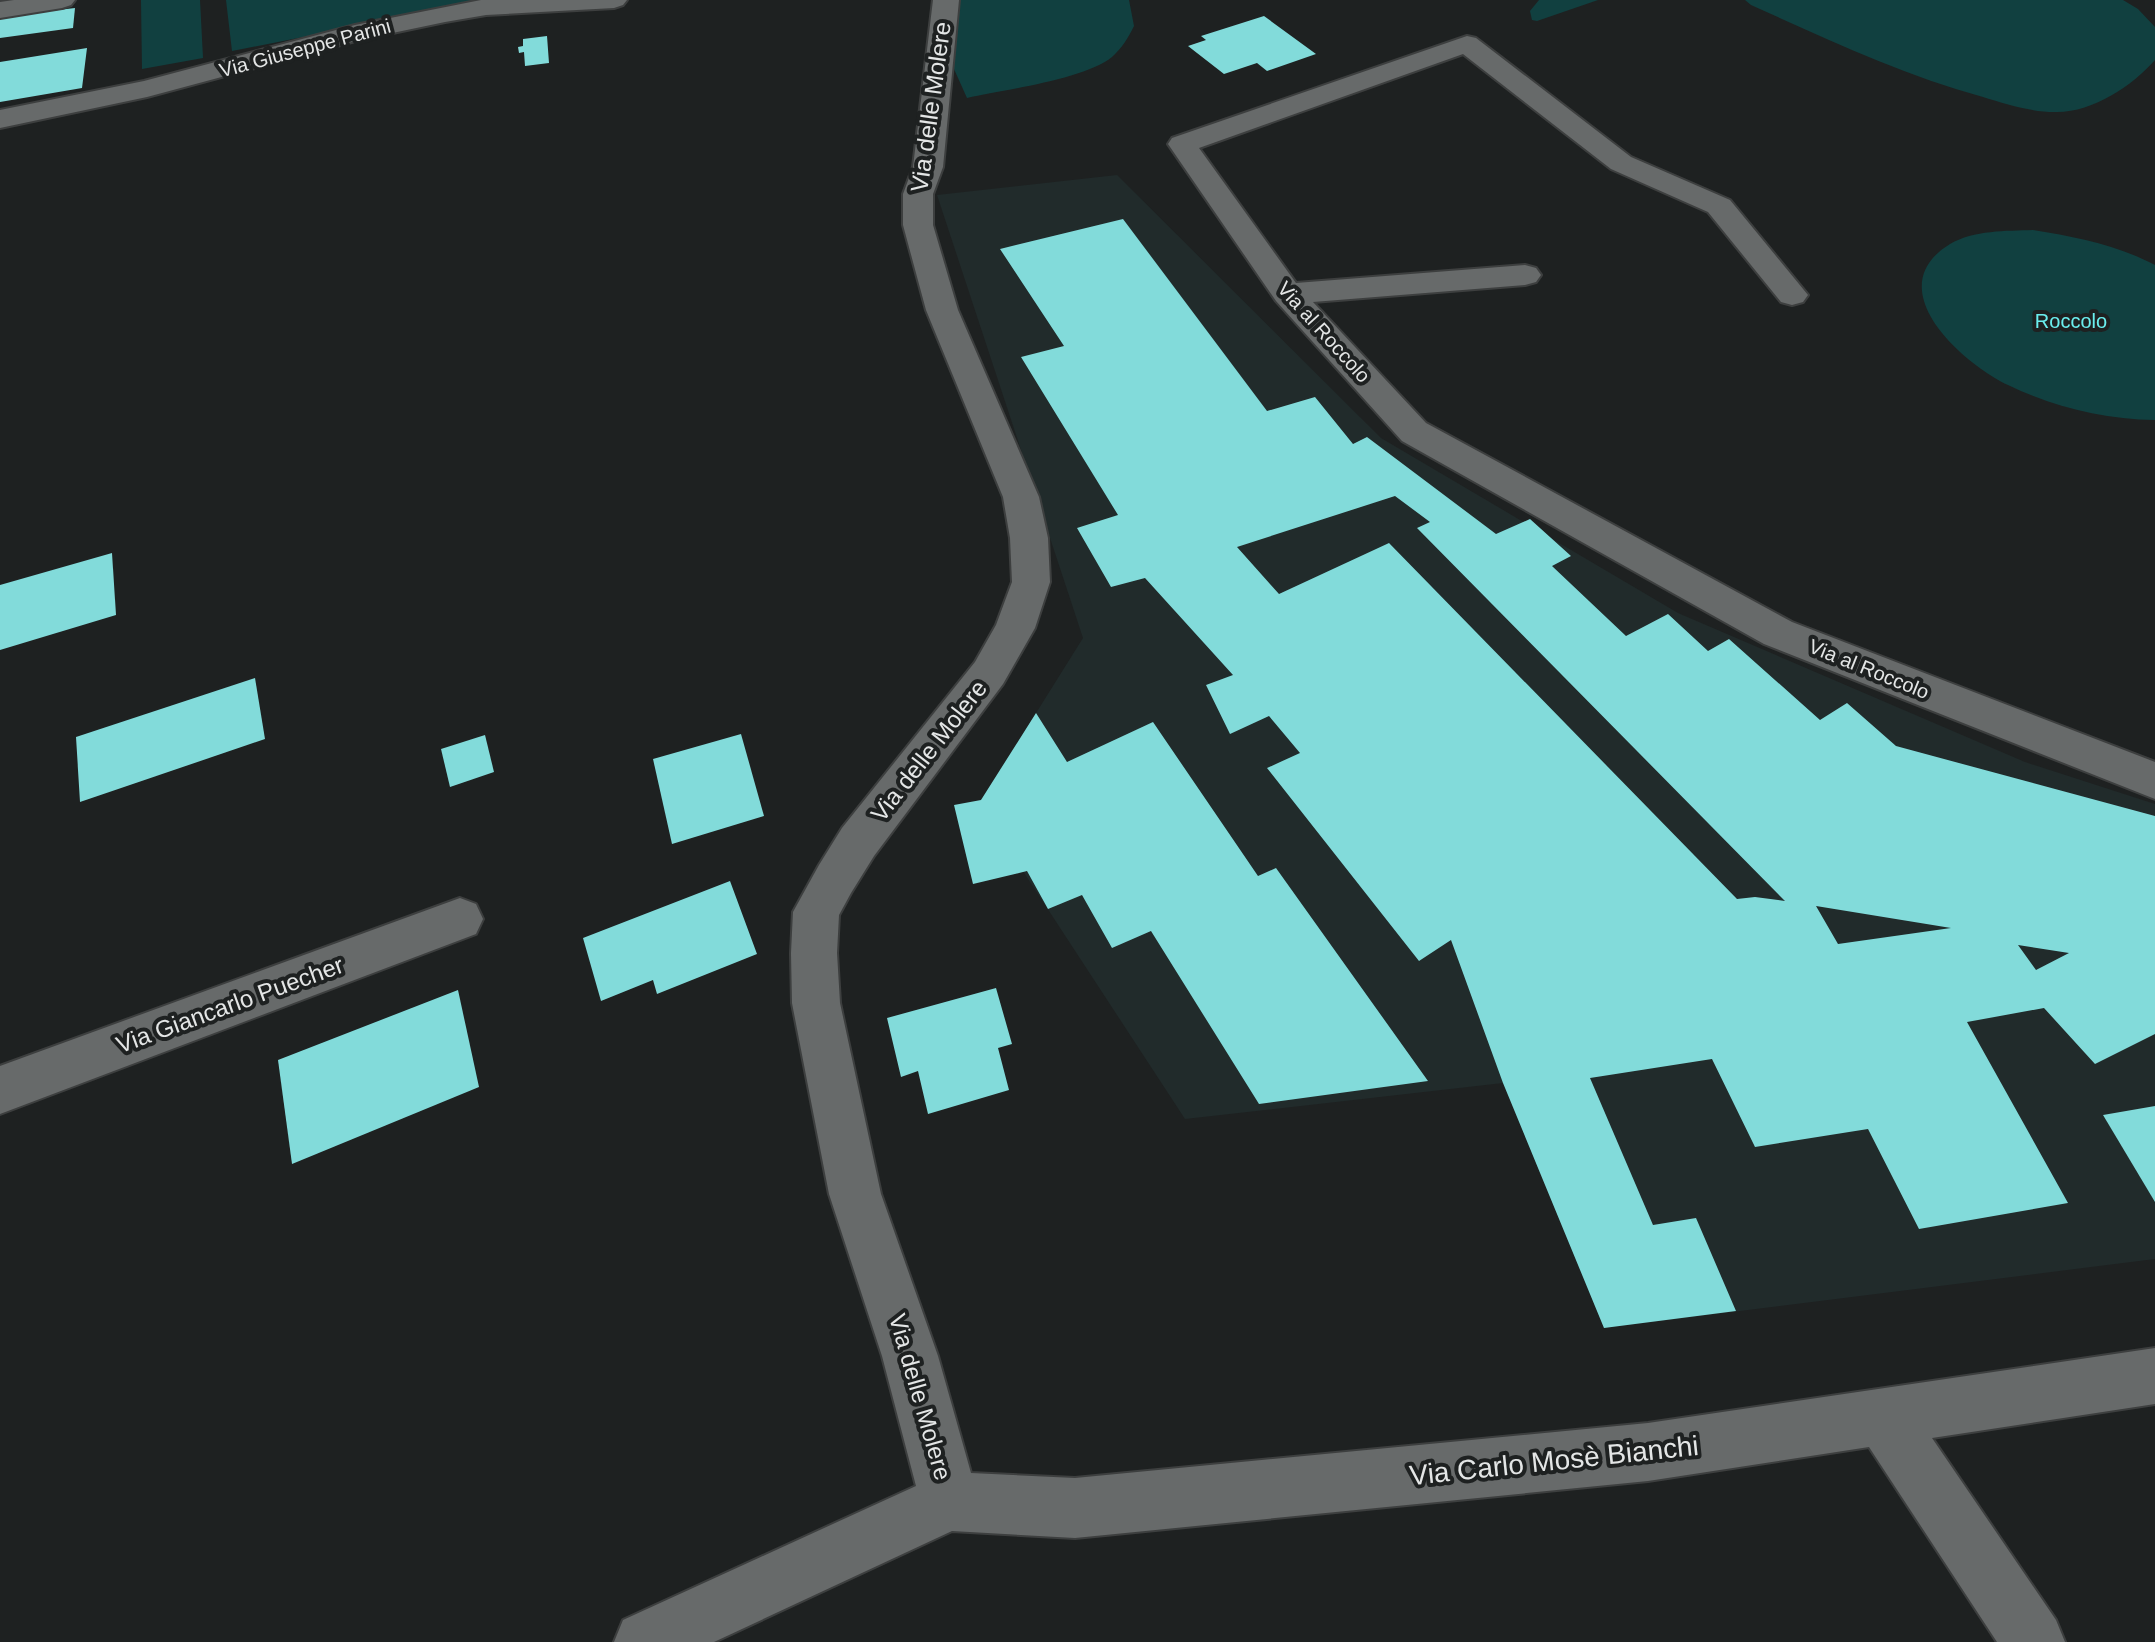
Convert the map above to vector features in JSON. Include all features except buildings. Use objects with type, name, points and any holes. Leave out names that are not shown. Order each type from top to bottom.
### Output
[{"type":"street","points":[[0,10],[62,0]]},
{"type":"street","name":"Via Giuseppe Parini","points":[[0,119],[147,89],[355,33],[445,14],[486,7],[614,0]]},
{"type":"street","name":"Via delle Molere","points":[[946,0],[928,167],[918,194],[918,225],[942,310],[1021,497],[1029,538],[1031,582],[1015,628],[989,673],[858,842],[835,879],[816,912],[814,953],[816,1003],[855,1194],[910,1356],[950,1501]]},
{"type":"street","name":"Via al Roccolo","points":[[1792,295],[1719,206],[1621,163],[1467,44],[1182,144],[1287,294],[1414,432],[1778,633],[2155,781]]},
{"type":"street","points":[[1287,294],[1525,275]]},
{"type":"street","name":"Via Giancarlo Puecher","points":[[0,1090],[460,919]]},
{"type":"street","name":"Via Carlo Mosè Bianchi","points":[[950,1501],[1091,1506],[1648,1452],[2155,1376]]},
{"type":"street","points":[[1883,1417],[2034,1642]]},
{"type":"street","points":[[645,1642],[950,1501]]},
{"type":"shaded area","points":[[1117,175],[1381,438],[1678,613],[2025,762],[2155,804],[2155,1259],[1604,1328],[1503,1083],[1185,1119],[979,804],[1083,638],[937,195]]},
{"type":"green space","points":[[141,0],[200,0],[203,58],[142,69]]},
{"type":"green space","points":[[226,0],[490,0],[232,51]]},
{"type":"green space","points":[[953,0],[1129,0],[1134,26],[1119,50],[1100,65],[1043,83],[967,98],[954,69]]},
{"type":"green space","points":[[1539,0],[1598,0],[1537,21],[1532,20],[1530,11]]},
{"type":"green space","points":[[1745,0],[2123,0],[2138,9],[2155,27],[2155,60],[2123,88],[2097,103],[2069,111],[2037,111],[1953,88],[1894,67]]},
{"type":"green space","name":"Roccolo","points":[[2033,230],[2096,243],[2155,265],[2155,420],[2098,414],[2025,393],[1989,374],[1969,359],[1934,322],[1924,302],[1922,281],[1930,262],[1959,239],[1990,232]]}]
